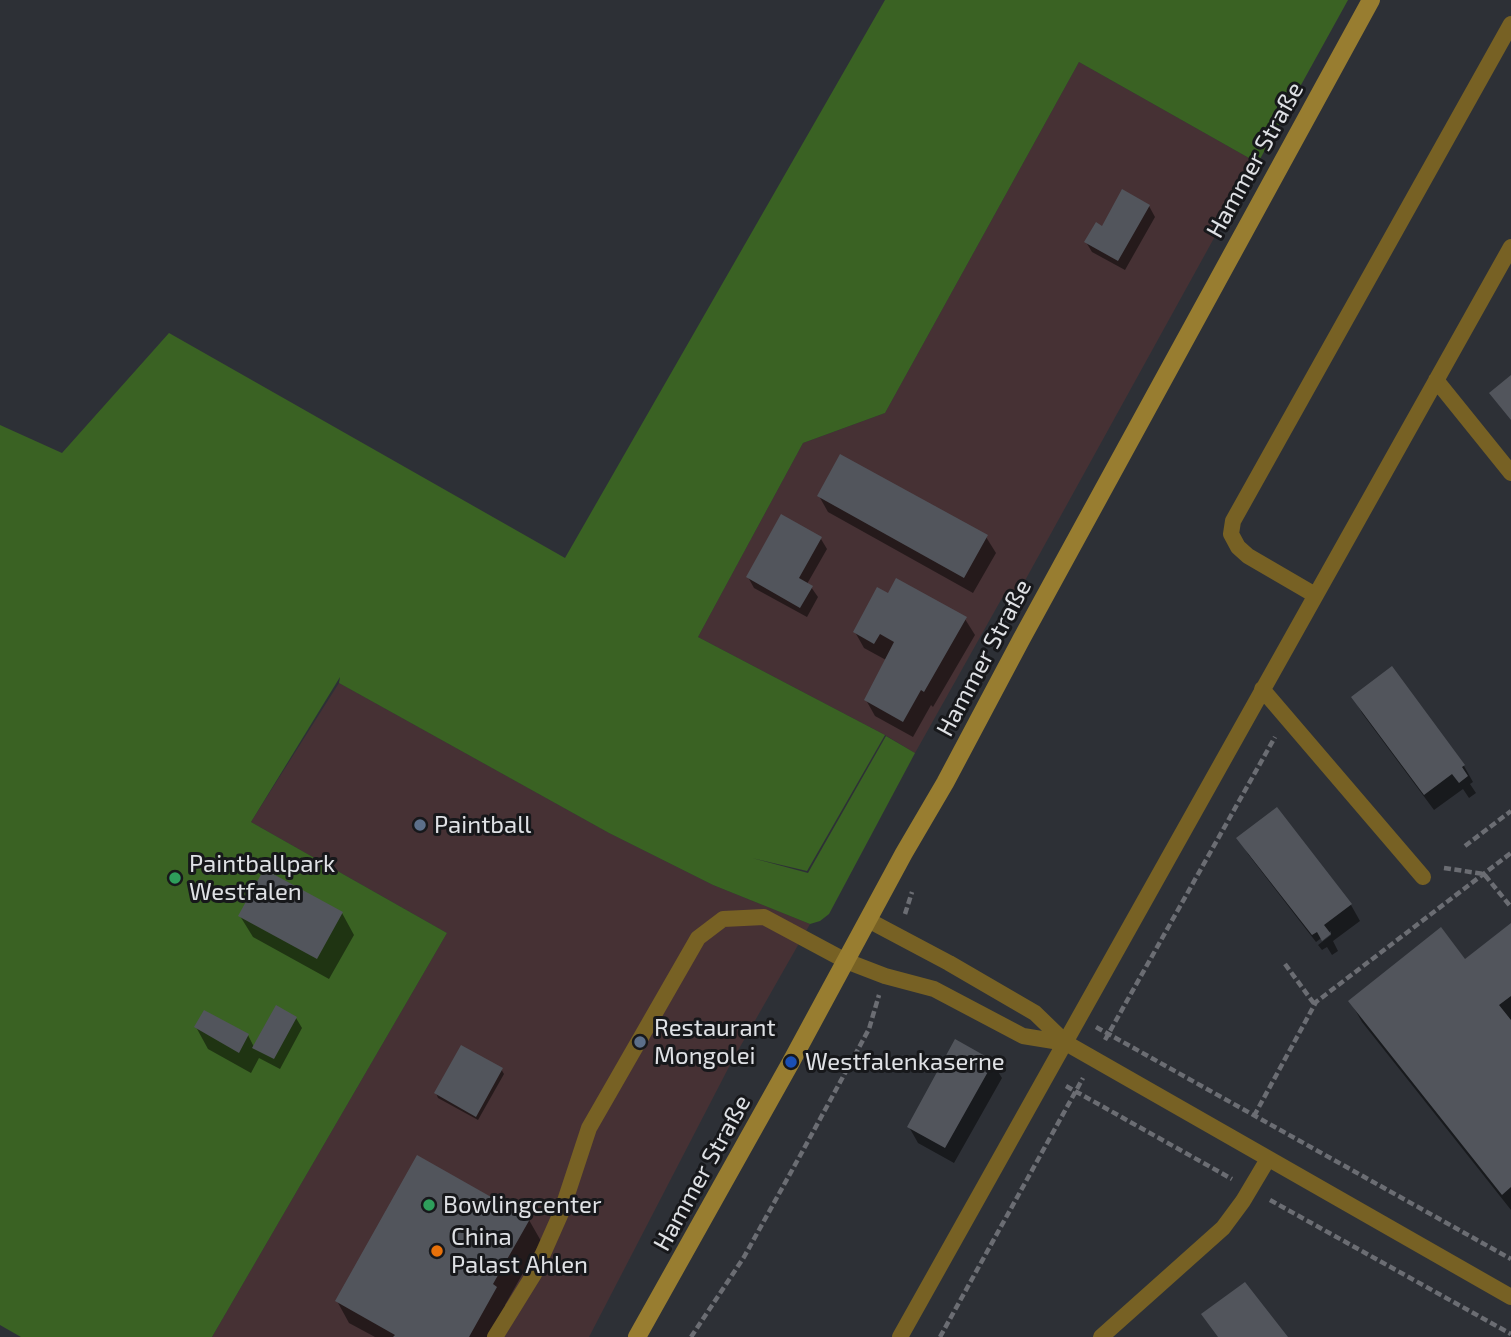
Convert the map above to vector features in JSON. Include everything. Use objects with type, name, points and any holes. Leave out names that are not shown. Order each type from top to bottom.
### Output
[{"type":"main road","name":"Hammer Straße","points":[[637,1337],[759,1121],[904,853],[946,783],[1035,614],[1371,0]]},
{"type":"lane","points":[[1315,595],[1248,556],[1238,547],[1231,534],[1233,521],[1511,24]]},
{"type":"lane","points":[[900,1337],[1511,247]]},
{"type":"lane","points":[[1436,380],[1511,473]]},
{"type":"lane","points":[[1262,690],[1423,877]]},
{"type":"lane","points":[[495,1337],[534,1274],[561,1213],[589,1128],[698,937],[723,919],[764,917],[846,961],[885,976],[934,989],[1023,1036],[1066,1043]]},
{"type":"lane","points":[[868,920],[1035,1013],[1066,1043],[1511,1297]]},
{"type":"lane","points":[[1101,1337],[1223,1228],[1268,1158]]},
{"type":"path","points":[[940,1337],[1286,718]]},
{"type":"path","points":[[1465,846],[1511,811]]},
{"type":"path","points":[[898,936],[915,885],[904,853]]},
{"type":"path","points":[[1254,1116],[1315,1005],[1511,853]]},
{"type":"path","points":[[1412,863],[1484,874],[1511,906]]},
{"type":"path","points":[[1285,964],[1315,1005]]},
{"type":"path","points":[[691,1337],[744,1258],[869,1029],[885,976]]},
{"type":"path","points":[[1079,1018],[1511,1259]]},
{"type":"path","points":[[1047,1075],[1511,1334]]},
{"type":"shaded area","points":[[1079,62],[1256,162],[1012,604],[1002,598],[915,753],[698,637],[803,443],[885,413]]},
{"type":"shaded area","points":[[339,683],[609,833],[713,885],[810,924],[732,1061],[589,1337],[212,1337],[447,933],[251,822]]},
{"type":"green space","points":[[885,0],[1348,0],[1256,162],[1079,62],[885,413],[803,443],[698,637],[885,735],[807,871],[752,858],[808,873],[886,736],[915,753],[829,914],[810,924],[713,885],[609,833],[339,683],[340,677],[251,822],[447,933],[212,1337],[21,1337],[0,1325],[0,425],[62,453],[169,333],[565,558]]},
{"type":"building","points":[[1122,189],[1150,205],[1118,261],[1084,242],[1096,222],[1102,226]]},
{"type":"building","points":[[1511,375],[1511,420],[1489,393]]},
{"type":"building","points":[[840,454],[988,535],[964,578],[817,496]]},
{"type":"building","points":[[781,514],[822,537],[799,578],[813,586],[800,608],[746,577]]},
{"type":"building","points":[[896,578],[967,617],[924,692],[921,690],[903,722],[864,700],[894,642],[880,634],[874,644],[853,632],[877,587],[888,593]]},
{"type":"building","points":[[1392,666],[1465,765],[1462,767],[1468,776],[1459,783],[1452,774],[1424,795],[1351,697]]},
{"type":"building","points":[[1277,807],[1352,904],[1324,925],[1331,934],[1322,941],[1317,932],[1312,935],[1236,838]]},
{"type":"building","points":[[264,869],[343,912],[317,959],[238,916]]},
{"type":"building","points":[[1511,923],[1511,996],[1499,1005],[1511,1020],[1511,1187],[1502,1195],[1348,1001],[1441,927],[1465,959]]},
{"type":"building","points":[[276,1005],[297,1017],[274,1059],[252,1048]]},
{"type":"building","points":[[204,1010],[249,1034],[239,1053],[194,1027]]},
{"type":"building","points":[[955,1039],[994,1061],[945,1148],[907,1127]]},
{"type":"building","points":[[461,1045],[503,1068],[476,1117],[434,1093]]},
{"type":"building","name":"China Palast Ahlen","points":[[417,1155],[530,1219],[493,1284],[497,1287],[469,1337],[393,1337],[395,1335],[335,1301]]},
{"type":"building","points":[[1245,1282],[1288,1337],[1218,1337],[1201,1314]]},
{"type":"place","name":"Paintball","points":[[420,825]]},
{"type":"place","name":"Paintballpark Westfalen","points":[[175,878]]},
{"type":"place","name":"Restaurant Mongolei","points":[[640,1042]]},
{"type":"place","name":"Westfalenkaserne","points":[[791,1062]]},
{"type":"place","name":"Bowlingcenter","points":[[429,1205]]},
{"type":"place","name":"China Palast Ahlen","points":[[437,1251]]}]
